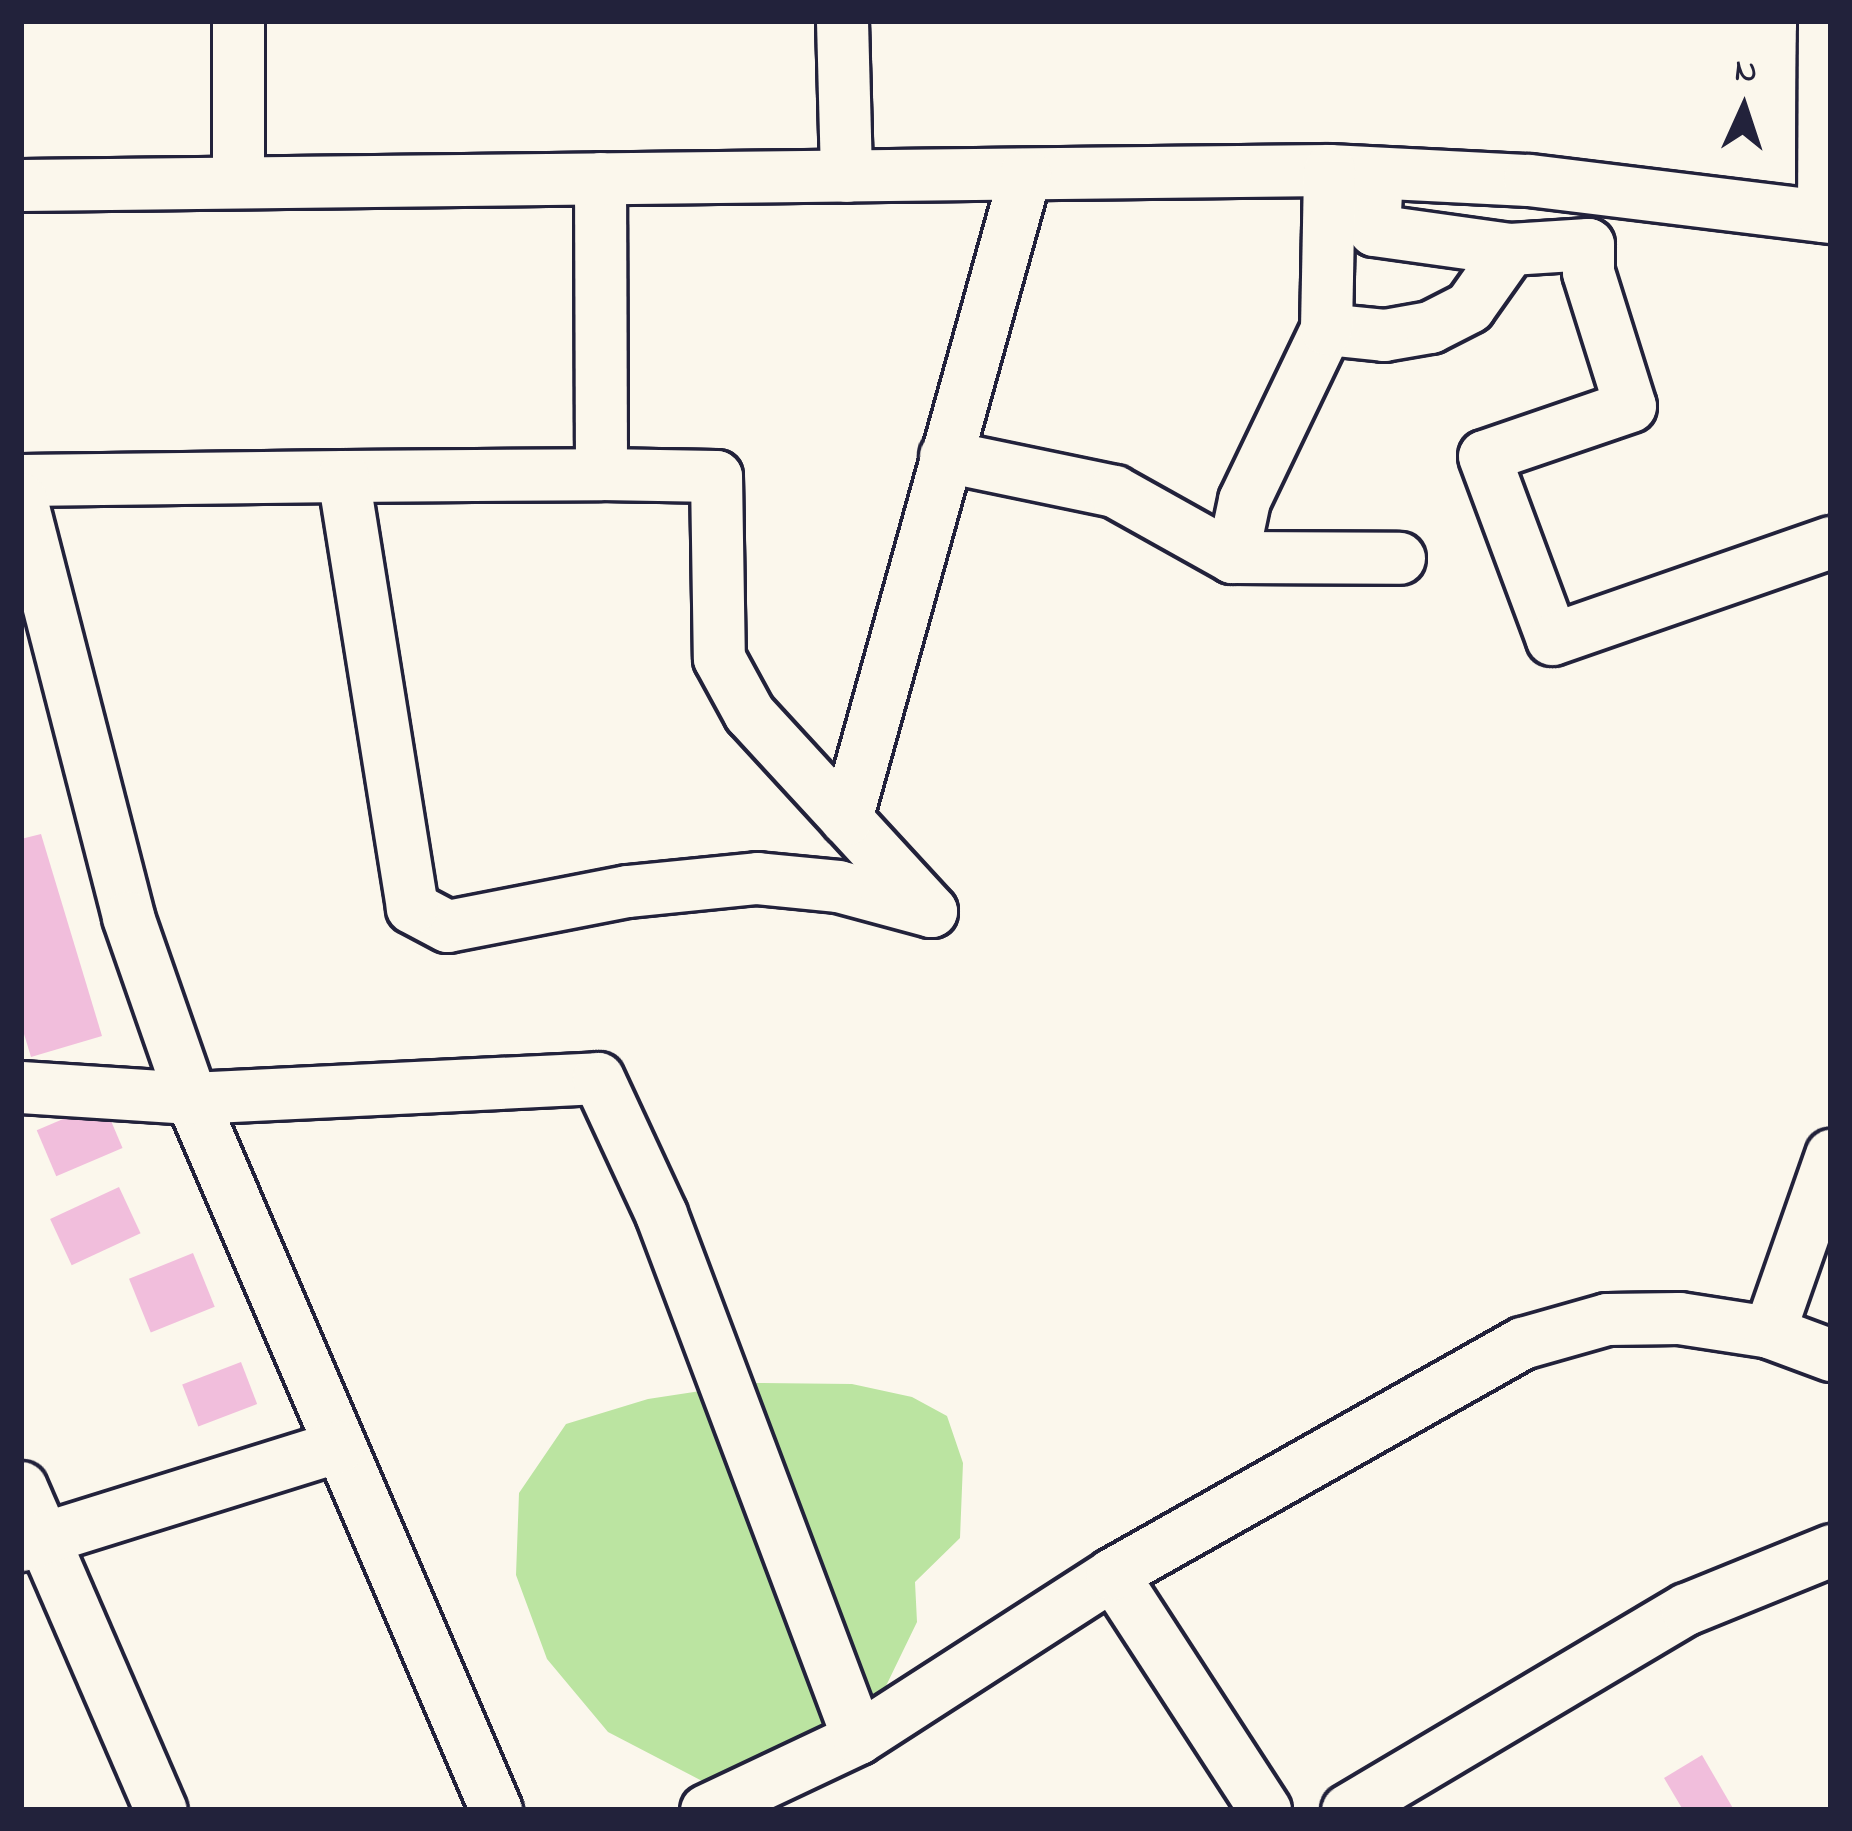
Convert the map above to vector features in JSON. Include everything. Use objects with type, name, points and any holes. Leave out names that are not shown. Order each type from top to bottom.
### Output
[{"type":"street","points":[[238,21],[238,180]]},
{"type":"street","points":[[842,21],[846,176]]},
{"type":"street","points":[[21,185],[1353,172],[1528,180],[1827,217],[1824,21]]},
{"type":"street","points":[[1353,172],[1374,230],[1510,249],[1588,244],[1588,272],[1630,406],[1484,456],[1552,639],[1831,542]]},
{"type":"street","points":[[1232,557],[1244,500],[1325,328],[1353,172]]},
{"type":"street","points":[[846,819],[1025,174]]},
{"type":"street","points":[[600,178],[601,474]]},
{"type":"street","points":[[1325,328],[1384,335],[1430,327],[1469,307],[1510,249]]},
{"type":"street","points":[[945,456],[1114,491],[1232,557],[1399,558]]},
{"type":"street","points":[[21,479],[343,476],[601,474],[716,476],[719,658],[749,713],[931,911],[838,886],[757,878],[627,892],[447,926],[412,908],[343,476]]},
{"type":"street","points":[[21,499],[128,917],[191,1098],[496,1810]]},
{"type":"street","points":[[21,1088],[191,1098],[598,1078],[661,1214],[858,1738]]},
{"type":"street","points":[[1769,1332],[1831,1155]]},
{"type":"street","points":[[706,1810],[858,1738],[1112,1574],[1522,1343],[1607,1319],[1678,1318],[1769,1332],[1831,1354]]},
{"type":"street","points":[[33,1542],[338,1446]]},
{"type":"street","points":[[21,1487],[33,1542],[152,1807]]},
{"type":"street","points":[[1347,1810],[1686,1609],[1831,1550]]},
{"type":"street","points":[[1112,1574],[1264,1810]]},
{"type":"green space","points":[[753,1383],[852,1384],[912,1397],[947,1416],[963,1463],[960,1538],[915,1582],[917,1622],[885,1688],[818,1760],[706,1783],[608,1732],[547,1659],[516,1575],[519,1493],[566,1424],[648,1399]]},
{"type":"building","points":[[41,834],[102,1036],[31,1057],[21,1024],[21,839]]},
{"type":"building","points":[[103,1102],[123,1148],[56,1176],[37,1130]]},
{"type":"building","points":[[119,1187],[141,1233],[72,1265],[50,1219]]},
{"type":"building","points":[[193,1253],[215,1307],[151,1333],[129,1279]]},
{"type":"building","points":[[241,1362],[257,1404],[198,1427],[182,1385]]},
{"type":"building","points":[[1702,1755],[1734,1810],[1683,1810],[1664,1778]]}]
